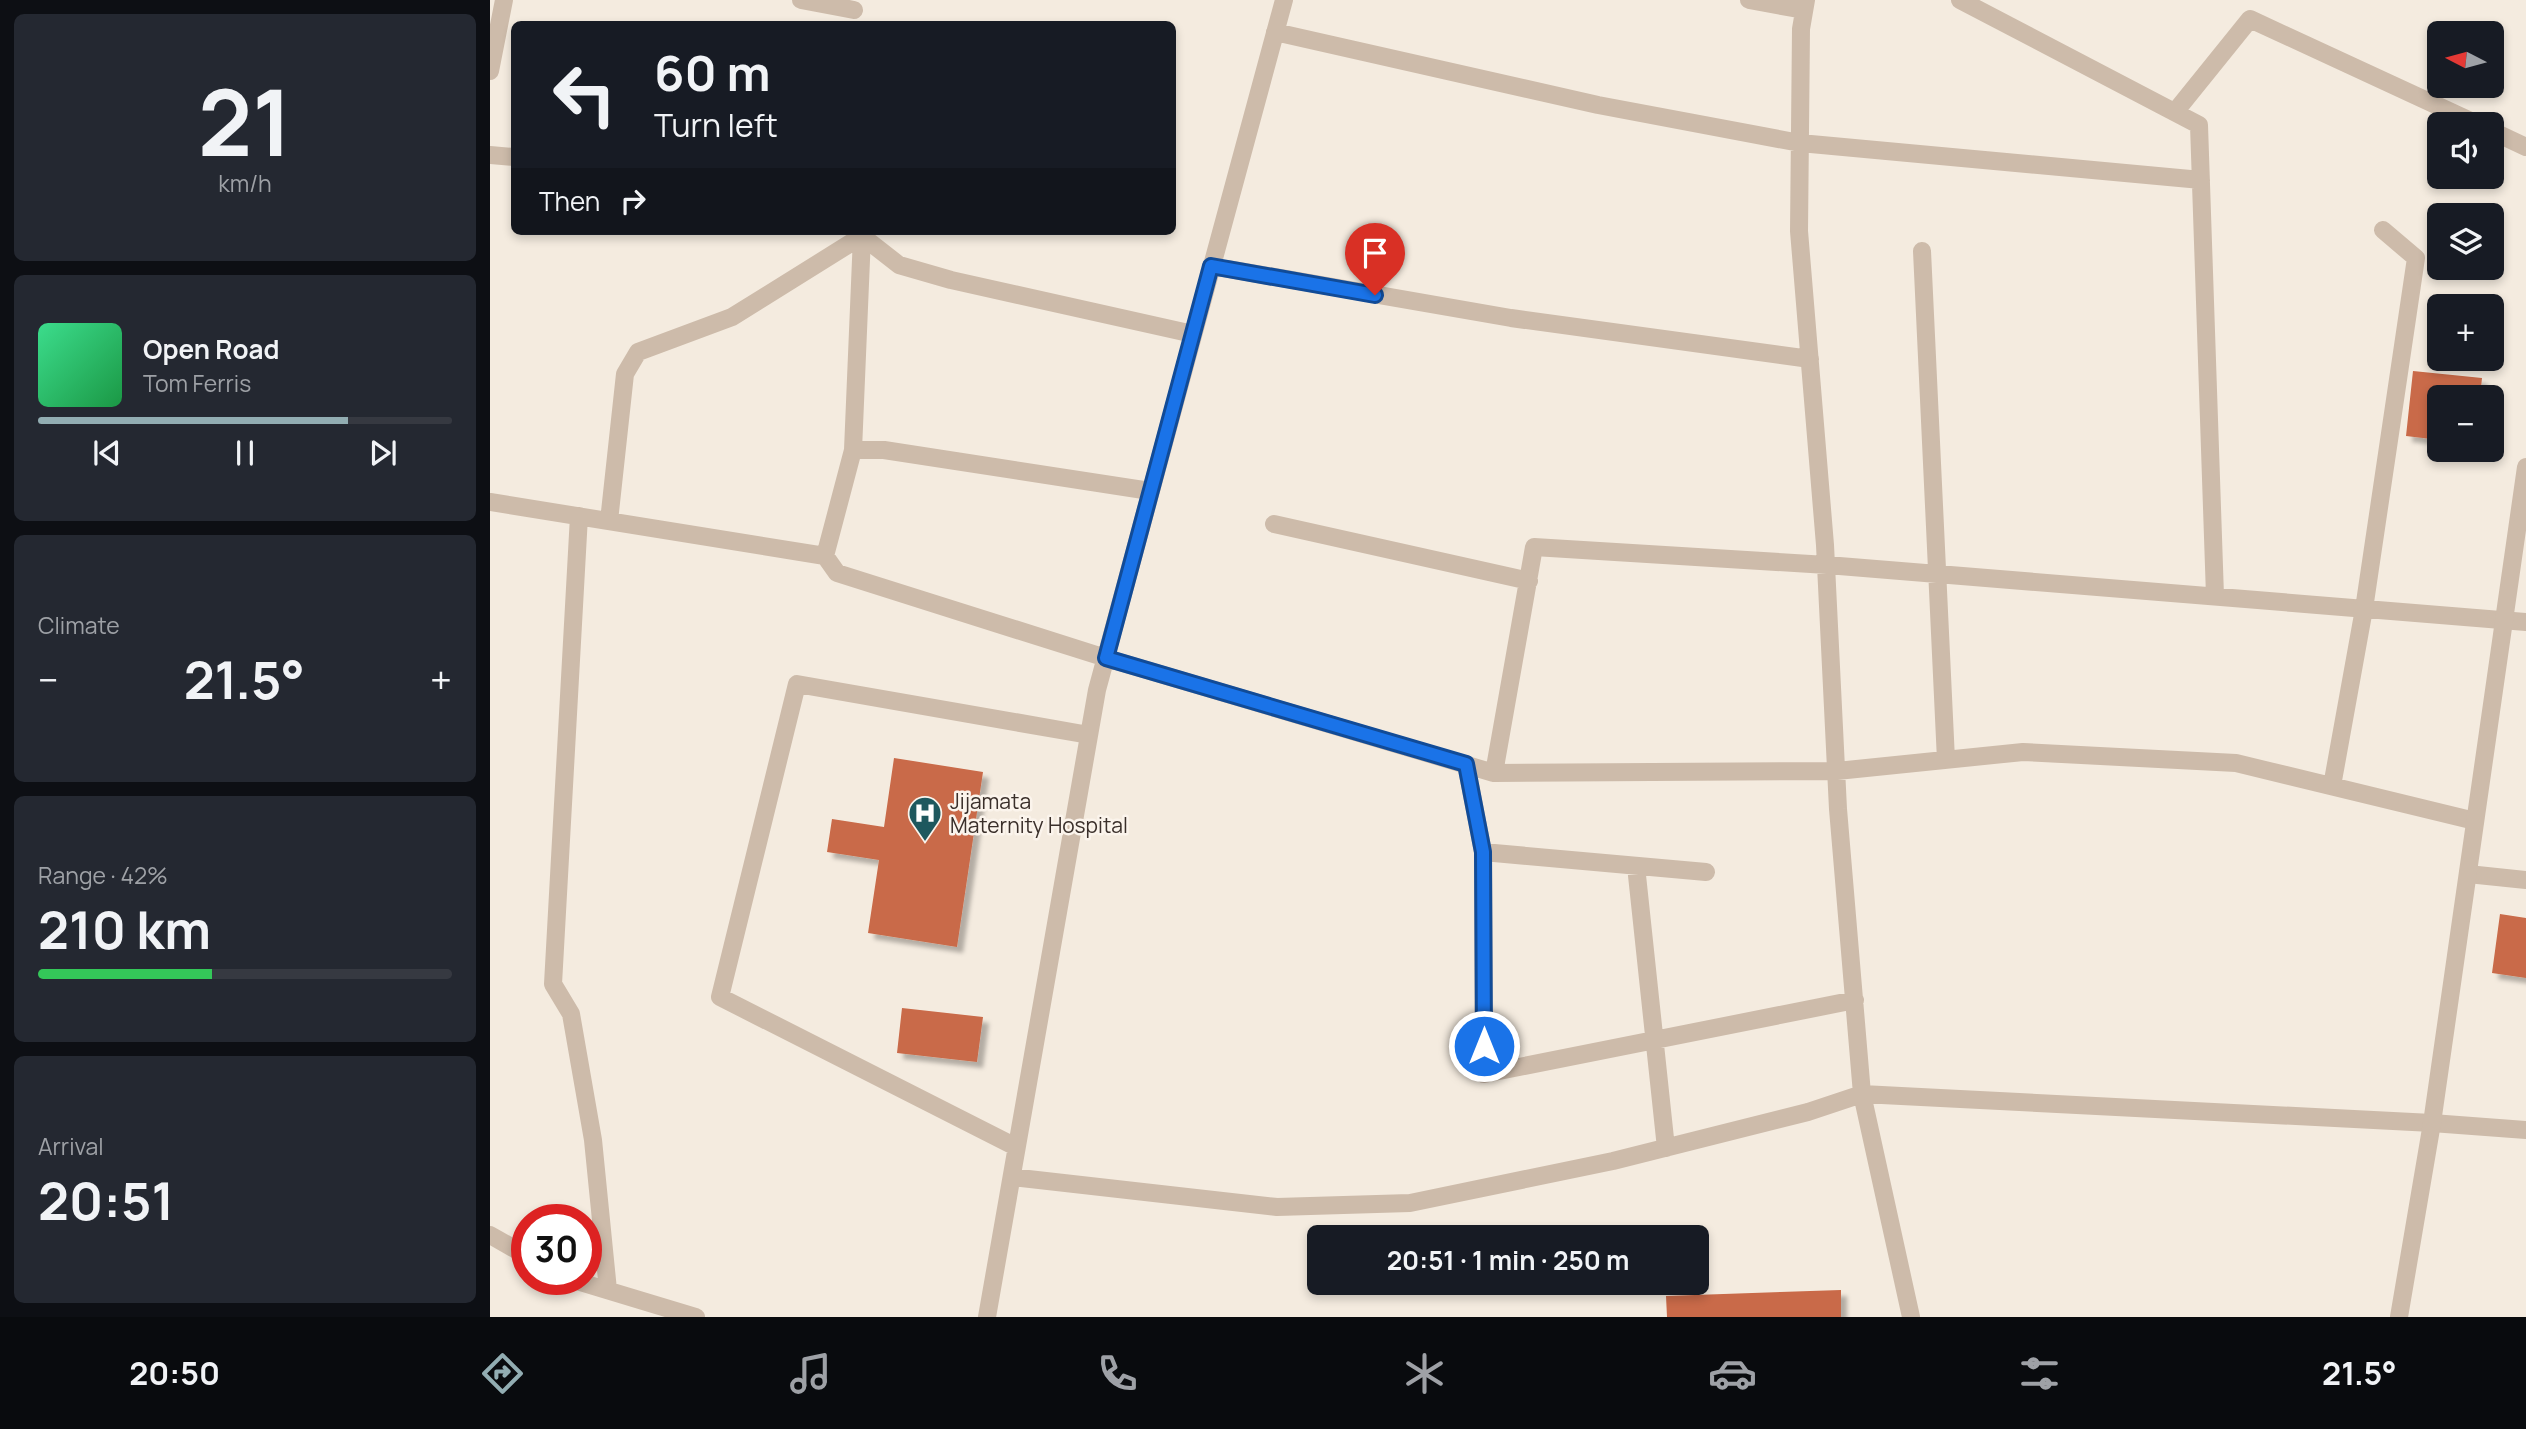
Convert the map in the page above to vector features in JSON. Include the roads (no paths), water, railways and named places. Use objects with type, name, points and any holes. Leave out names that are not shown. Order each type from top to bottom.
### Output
[{"type":"street","points":[[490,72],[504,0]]},
{"type":"street","points":[[802,0],[854,12]]},
{"type":"street","points":[[987,1317],[1097,690],[1284,0]]},
{"type":"street","points":[[1749,0],[1805,5],[1801,29],[1800,230],[1862,1094],[1911,1317]]},
{"type":"street","points":[[1959,0],[2199,125],[2215,596]]},
{"type":"street","points":[[2175,112],[2250,19],[2451,112]]},
{"type":"street","points":[[1275,32],[1598,105],[1800,143],[2201,180]]},
{"type":"street","points":[[2504,137],[2526,147]]},
{"type":"street","points":[[490,155],[511,157]]},
{"type":"street","points":[[2332,786],[2364,609],[2416,258],[2383,230]]},
{"type":"street","points":[[609,521],[625,374],[638,352],[732,317],[858,235]]},
{"type":"street","points":[[825,556],[853,450],[861,235]]},
{"type":"street","points":[[863,235],[899,265],[951,280],[1193,334]]},
{"type":"street","points":[[1922,251],[1946,760]]},
{"type":"street","points":[[1211,266],[1511,318],[1810,359]]},
{"type":"street","points":[[853,450],[884,450],[1150,491]]},
{"type":"street","points":[[2399,1317],[2432,1123],[2526,467]]},
{"type":"street","points":[[490,502],[825,556],[837,573],[1106,658],[1494,773],[1837,771],[2023,752],[2236,763],[2475,821]]},
{"type":"street","points":[[579,516],[553,984],[570,1014],[589,1114],[608,1290]]},
{"type":"street","points":[[1273,524],[1529,581]]},
{"type":"street","points":[[1494,773],[1534,547],[1826,565],[2526,622]]},
{"type":"street","points":[[1016,1147],[720,997],[797,684],[1089,735]]},
{"type":"street","points":[[1466,764],[1483,852],[1484,1074],[1855,1000]]},
{"type":"street","points":[[1483,852],[1706,872]]},
{"type":"street","points":[[1636,866],[1666,1148]]},
{"type":"street","points":[[2468,874],[2526,880]]},
{"type":"street","points":[[1012,1177],[1277,1207],[1410,1203],[1613,1161],[1808,1112],[1862,1094],[2526,1130]]},
{"type":"street","points":[[490,1235],[511,1247]]},
{"type":"street","points":[[602,1288],[696,1317]]},
{"type":"place","name":"Jijamata Maternity Hospital","points":[[925,843]]}]
